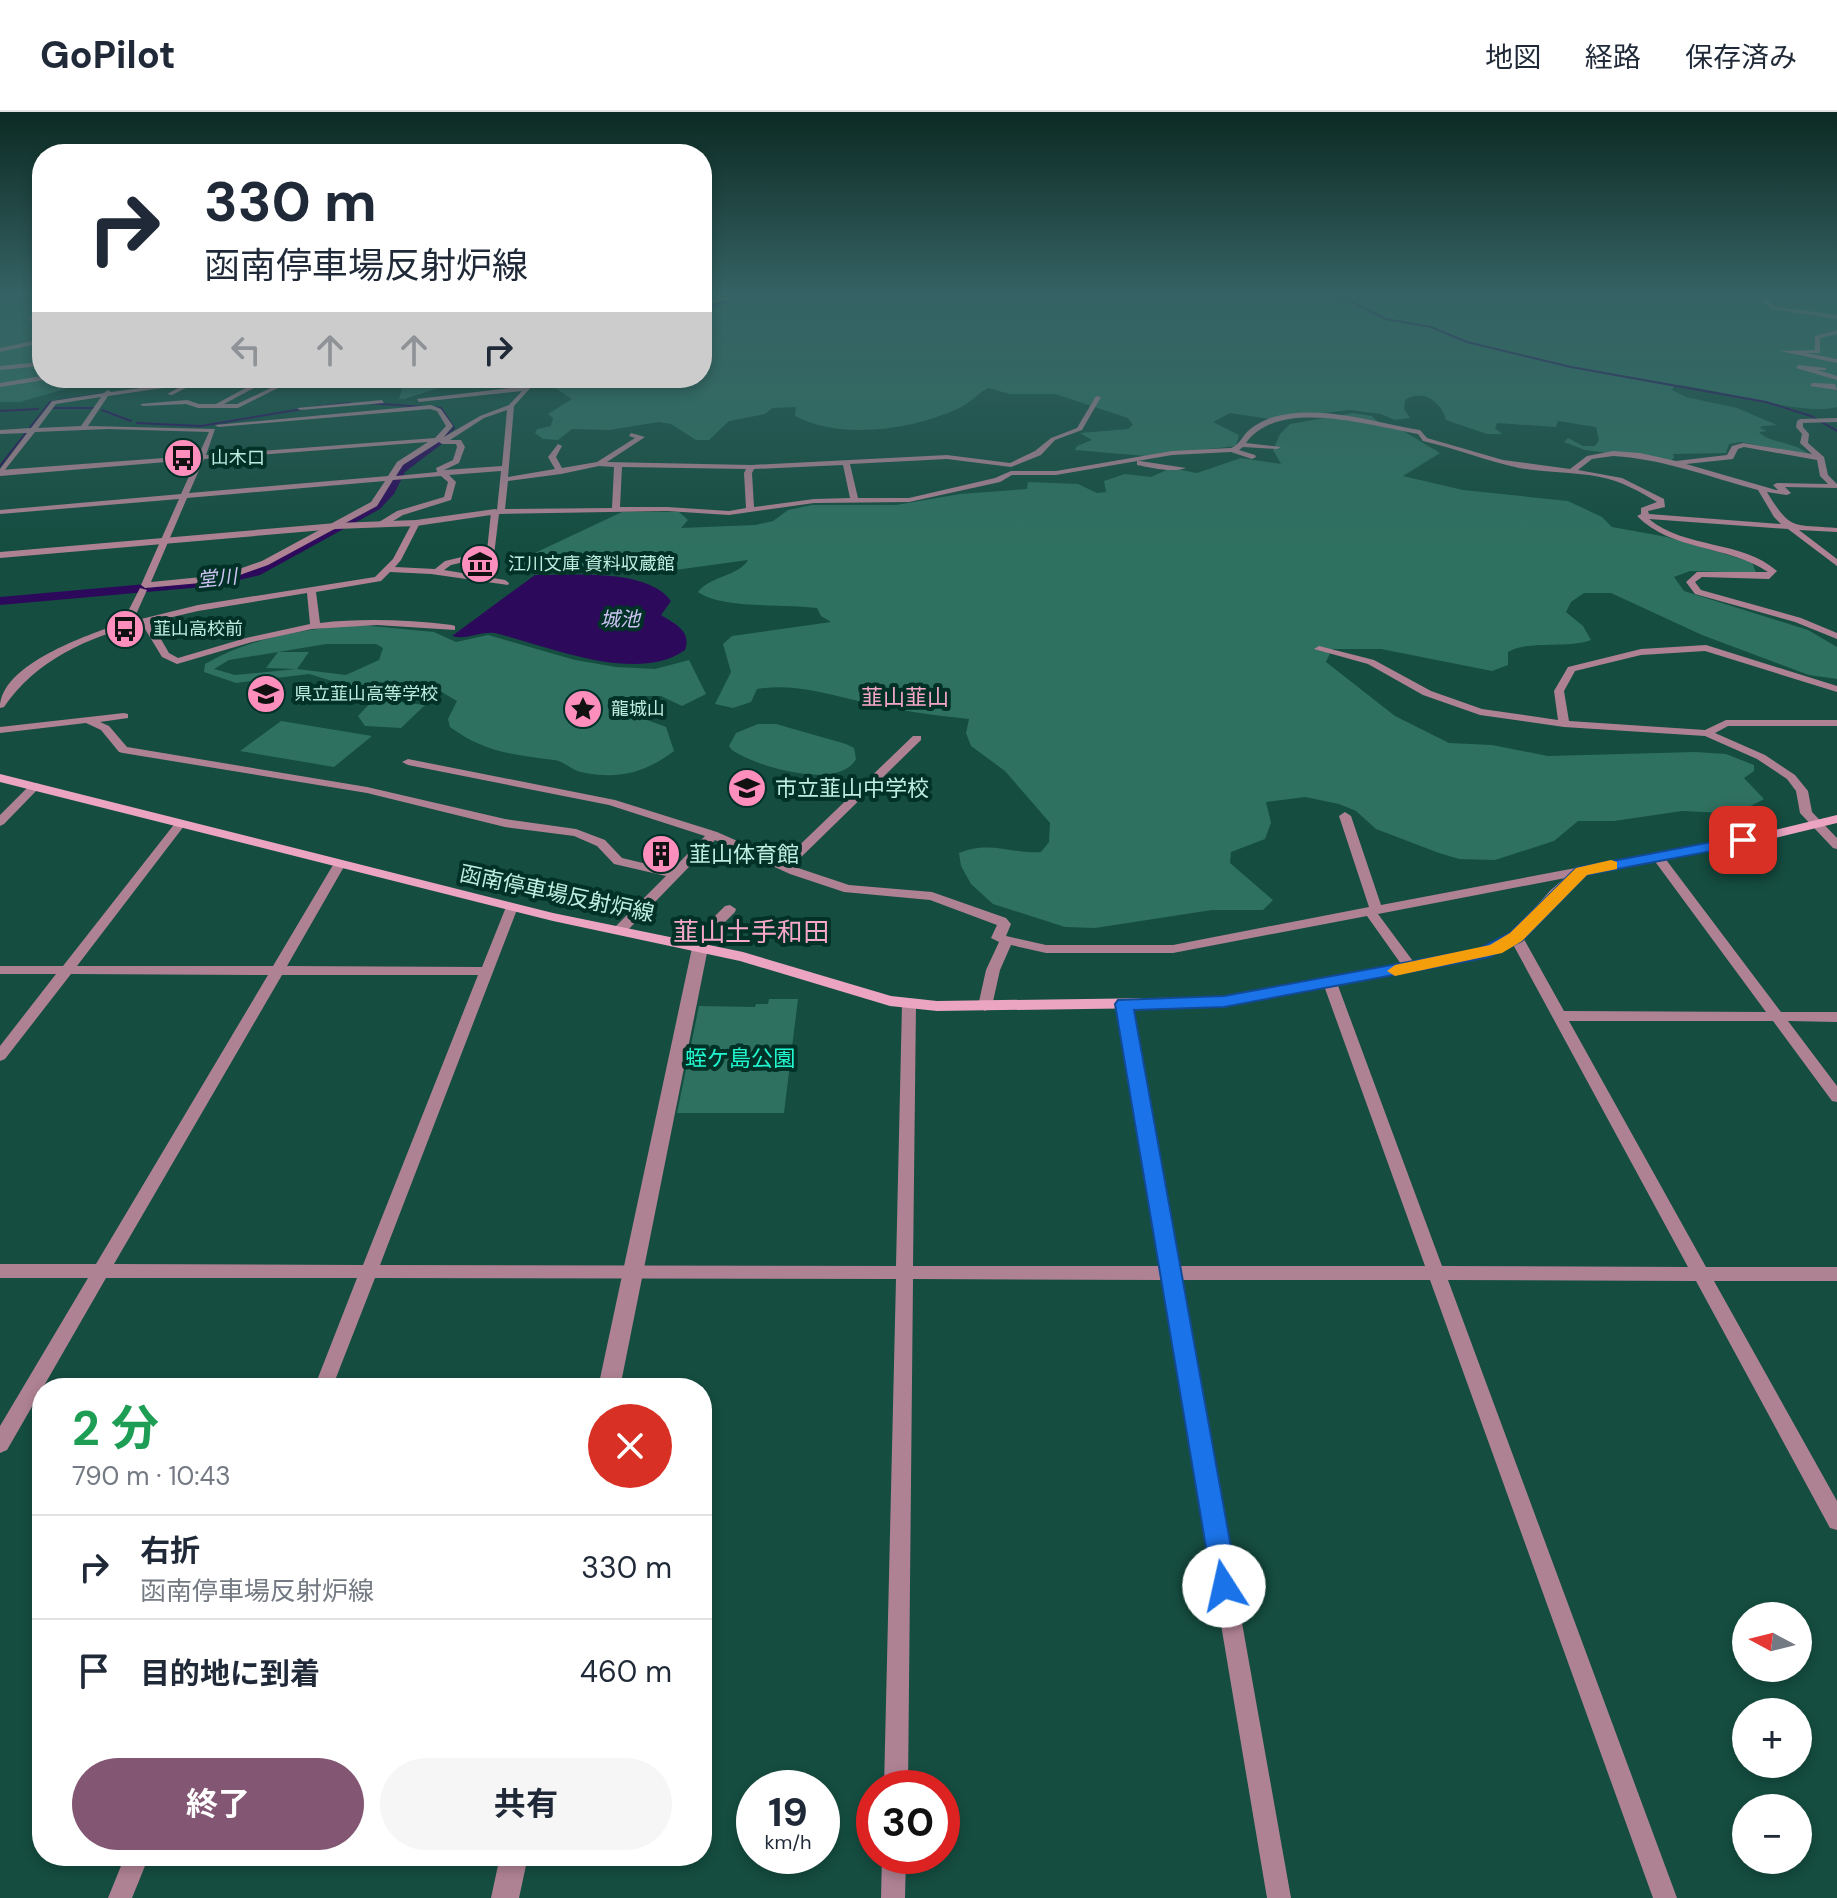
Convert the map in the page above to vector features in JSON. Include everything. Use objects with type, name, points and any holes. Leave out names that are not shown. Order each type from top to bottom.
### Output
[{"type":"main road","name":"函南停車場反射炉線","points":[[0,778],[512,907],[697,947],[909,1004],[985,1006],[1224,1002],[1411,968],[1483,953],[1516,937],[1581,871]]},
{"type":"main road","points":[[1581,871],[1837,819]]},
{"type":"street","points":[[0,385],[32,380]]},
{"type":"street","points":[[24,430],[52,402],[150,388]]},
{"type":"street","points":[[139,413],[143,404],[173,388]]},
{"type":"street","points":[[211,390],[215,388]]},
{"type":"street","points":[[215,406],[246,388]]},
{"type":"street","points":[[143,404],[187,402],[238,406],[275,388]]},
{"type":"street","points":[[126,625],[216,424],[332,403],[424,400],[487,388]]},
{"type":"street","points":[[144,588],[245,572],[336,526],[374,504],[394,479],[403,461],[482,417],[511,406],[528,388]]},
{"type":"street","points":[[84,427],[108,393]]},
{"type":"street","points":[[187,402],[199,396]]},
{"type":"street","points":[[0,555],[348,525],[416,523],[498,511],[750,511],[803,502],[916,499],[997,480],[1038,453],[1053,439],[1080,429],[1098,397]]},
{"type":"street","points":[[0,473],[52,402]]},
{"type":"street","points":[[436,572],[448,563],[491,553],[507,479],[505,468],[511,406]]},
{"type":"street","points":[[0,432],[133,425],[214,427],[431,407],[439,410],[450,426],[442,439]]},
{"type":"street","points":[[1241,445],[1246,431],[1277,419],[1344,417],[1420,432],[1425,440],[1501,462],[1574,469],[1615,477],[1641,487],[1662,503],[1644,510],[1645,516]]},
{"type":"street","points":[[1836,485],[1824,476],[1820,458],[1804,443],[1807,436],[1799,427],[1800,421],[1837,420]]},
{"type":"street","points":[[599,464],[641,437],[631,435]]},
{"type":"street","points":[[0,473],[442,439]]},
{"type":"street","points":[[440,474],[439,470],[459,457],[460,443],[442,442],[442,439]]},
{"type":"street","points":[[1232,450],[1241,445],[1277,447]]},
{"type":"street","points":[[1675,463],[1730,457],[1735,448],[1743,445],[1820,458]]},
{"type":"street","points":[[558,446],[552,457],[561,472]]},
{"type":"street","points":[[507,479],[599,464],[751,467],[783,462],[846,463],[947,457],[1011,469],[1056,473],[1172,453],[1232,450],[1252,457]]},
{"type":"street","points":[[1574,469],[1599,453],[1675,463],[1762,490],[1787,493],[1777,485],[1836,485]]},
{"type":"street","points":[[1136,461],[1161,468],[1182,468]]},
{"type":"street","points":[[846,463],[855,501]]},
{"type":"street","points":[[616,509],[618,465]]},
{"type":"street","points":[[750,511],[748,473],[751,467]]},
{"type":"street","points":[[0,512],[505,468]]},
{"type":"street","points":[[382,524],[400,513],[447,498],[452,483],[440,474]]},
{"type":"street","points":[[1762,490],[1778,517],[1837,563]]},
{"type":"street","points":[[1837,530],[1641,516],[1652,527],[1710,549],[1747,556],[1773,571],[1769,576],[1757,578],[1700,574],[1690,582],[1693,589],[1837,633]]},
{"type":"street","points":[[0,705],[14,685],[51,655],[126,625],[198,608],[373,581],[388,569],[416,523]]},
{"type":"street","points":[[388,569],[436,572],[505,583]]},
{"type":"street","points":[[311,590],[315,624]]},
{"type":"street","points":[[146,622],[165,655],[177,661],[315,624],[359,619],[452,628]]},
{"type":"street","points":[[1564,724],[1559,691],[1571,669],[1641,652],[1713,648],[1837,689]]},
{"type":"street","points":[[1319,649],[1371,662],[1427,693],[1472,710],[1564,724],[1707,733],[1761,757],[1791,777],[1802,791],[1804,811],[1812,825],[1835,841]]},
{"type":"street","points":[[0,730],[124,716]]},
{"type":"street","points":[[89,721],[105,728],[123,750],[367,790],[491,820],[576,833],[601,843],[618,861],[673,874]]},
{"type":"street","points":[[1707,733],[1726,723],[1837,723]]},
{"type":"street","points":[[785,866],[917,738]]},
{"type":"street","points":[[408,762],[611,802],[713,835],[848,889],[905,892],[953,902],[1001,921],[1004,924],[998,938],[1046,949],[1173,949],[1581,871]]},
{"type":"street","points":[[0,822],[35,786]]},
{"type":"street","points":[[1345,816],[1373,910],[1411,968]]},
{"type":"street","points":[[0,1056],[180,824]]},
{"type":"street","points":[[620,930],[713,835]]},
{"type":"street","points":[[1657,856],[1837,1097]]},
{"type":"street","points":[[39,1378],[339,865]]},
{"type":"street","points":[[327,1378],[512,907]]},
{"type":"street","points":[[611,1378],[697,947],[730,909]]},
{"type":"street","points":[[1516,937],[1837,1521]]},
{"type":"street","points":[[985,1006],[993,970],[1006,942]]},
{"type":"street","points":[[0,970],[486,971]]},
{"type":"street","points":[[1330,983],[1665,1898]]},
{"type":"street","points":[[896,1770],[909,1004]]},
{"type":"street","points":[[1124,1004],[1279,1898]]},
{"type":"street","points":[[1560,1016],[1837,1017]]},
{"type":"street","points":[[0,1271],[1837,1274]]},
{"type":"street","points":[[0,1444],[32,1390]]},
{"type":"street","points":[[120,1898],[133,1866]]},
{"type":"street","points":[[505,1898],[512,1866]]},
{"type":"street","points":[[893,1898],[894,1874]]},
{"type":"green space","points":[[0,377],[32,377],[32,388],[68,388],[20,402],[0,402]]},
{"type":"green space","points":[[712,377],[1837,377],[1837,407],[1822,409],[1782,405],[1675,385],[1672,390],[1686,397],[1737,408],[1777,425],[1762,426],[1760,428],[1767,431],[1759,432],[1810,455],[1741,442],[1729,444],[1726,453],[1673,454],[1674,458],[1670,461],[1585,450],[1564,442],[1568,438],[1583,446],[1595,446],[1599,440],[1596,427],[1558,421],[1556,427],[1497,423],[1495,428],[1502,434],[1487,434],[1446,420],[1436,403],[1424,396],[1405,400],[1404,409],[1410,418],[1395,420],[1381,414],[1349,410],[1270,419],[1230,413],[1213,422],[1239,435],[1236,446],[1145,456],[1075,450],[1077,446],[1092,440],[1080,433],[1128,429],[1133,425],[1128,418],[1055,394],[1010,394],[988,388],[961,407],[939,416],[898,427],[876,429],[833,428],[813,423],[795,416],[796,407],[772,408],[765,414],[729,421],[709,440],[696,440],[671,424],[659,422],[609,430],[572,429],[558,440],[543,439],[535,433],[537,429],[551,426],[553,418],[548,414],[572,399],[555,388],[712,388]]},
{"type":"green space","points":[[402,388],[439,388],[404,399],[399,399]]},
{"type":"green space","points":[[1353,413],[1372,416],[1381,425],[1405,432],[1440,453],[1403,476],[1463,490],[1568,501],[1602,517],[1612,527],[1667,537],[1752,562],[1756,573],[1690,571],[1674,577],[1684,591],[1808,630],[1837,647],[1837,679],[1809,675],[1702,635],[1611,593],[1584,593],[1571,602],[1566,612],[1583,626],[1591,640],[1516,648],[1508,652],[1508,665],[1492,671],[1381,649],[1332,649],[1326,662],[1395,716],[1449,743],[1492,745],[1548,756],[1726,754],[1754,765],[1754,771],[1744,778],[1764,799],[1745,809],[1726,813],[1682,811],[1614,821],[1578,821],[1554,841],[1495,860],[1459,859],[1439,853],[1376,829],[1356,811],[1339,804],[1305,797],[1266,802],[1271,823],[1265,839],[1231,852],[1230,863],[1273,900],[1263,910],[1212,910],[1095,928],[1065,927],[993,904],[971,884],[961,866],[959,853],[970,849],[990,847],[1041,852],[1049,842],[1050,823],[1005,771],[971,746],[966,733],[969,719],[903,710],[819,692],[773,687],[757,689],[751,702],[733,708],[715,704],[731,672],[723,644],[732,636],[831,622],[821,616],[817,608],[722,601],[698,592],[710,582],[738,570],[748,560],[675,570],[596,565],[519,570],[522,559],[622,512],[679,512],[688,520],[681,528],[755,525],[773,521],[788,510],[812,505],[896,505],[960,494],[1027,489],[1028,482],[1078,484],[1097,493],[1106,492],[1104,481],[1125,474],[1151,477],[1171,468],[1197,473],[1241,458],[1281,464],[1273,450],[1280,434],[1290,424]]},
{"type":"green space","points":[[341,626],[434,632],[456,642],[488,635],[575,660],[616,667],[655,669],[689,660],[706,694],[682,706],[661,696],[634,696],[631,714],[666,727],[674,751],[642,769],[607,775],[581,772],[558,761],[512,754],[475,742],[450,727],[448,719],[457,701],[423,681],[359,689],[309,674],[236,683],[204,672],[205,664],[241,647],[281,636]],"holes":[[[326,644],[376,644],[383,648],[379,660],[346,675],[297,669],[309,652],[278,652],[266,668],[296,669],[235,675],[214,669],[229,660]]]},
{"type":"green space","points":[[374,699],[425,705],[401,728],[365,726],[358,716]]},
{"type":"green space","points":[[281,721],[372,736],[334,767],[240,751]]},
{"type":"green space","points":[[758,724],[776,724],[846,744],[854,748],[856,759],[847,768],[816,775],[777,769],[732,750],[729,746],[736,733]]},
{"type":"green space","name":"蛭ケ島公園","points":[[769,999],[798,999],[784,1113],[677,1113],[699,1006],[755,1007],[756,1004],[768,1004]]},
{"type":"water","name":"城池","points":[[535,575],[628,578],[660,590],[671,601],[661,615],[684,633],[687,643],[685,650],[666,660],[643,664],[619,663],[568,654],[493,633],[452,636]]},
{"type":"waterway","points":[[1629,377],[1766,402],[1811,416],[1837,431]]},
{"type":"waterway","points":[[0,466],[50,402],[101,394]]},
{"type":"waterway","points":[[315,407],[350,403]]},
{"type":"waterway","points":[[367,403],[441,408],[454,428],[437,443]]},
{"type":"waterway","points":[[52,408],[95,408]]},
{"type":"waterway","points":[[0,411],[38,409]]},
{"type":"waterway","points":[[137,423],[201,426],[302,409]]},
{"type":"waterway","points":[[102,410],[131,421]]},
{"type":"waterway","name":"堂川","points":[[0,601],[214,582],[255,572],[376,506],[388,494],[400,470],[437,443]]},
{"type":"slow traffic","points":[[1395,971],[1495,949],[1516,937],[1581,871],[1611,865]]},
{"type":"place","name":"山木口","points":[[183,458]]},
{"type":"place","name":"江川文庫 資料収蔵館","points":[[480,564]]},
{"type":"place","name":"韮山高校前","points":[[125,629]]},
{"type":"place","name":"県立韮山高等学校","points":[[266,694]]},
{"type":"place","name":"龍城山","points":[[583,709]]},
{"type":"place","name":"市立韮山中学校","points":[[747,788]]},
{"type":"place","name":"韮山体育館","points":[[661,854]]},
{"type":"district","name":"韮山韮山","points":[[905,697]]},
{"type":"district","name":"韮山土手和田","points":[[751,932]]},
{"type":"route","points":[[1224,1586],[1124,1004],[1224,1002],[1483,953],[1516,937],[1581,871],[1743,840]]}]
